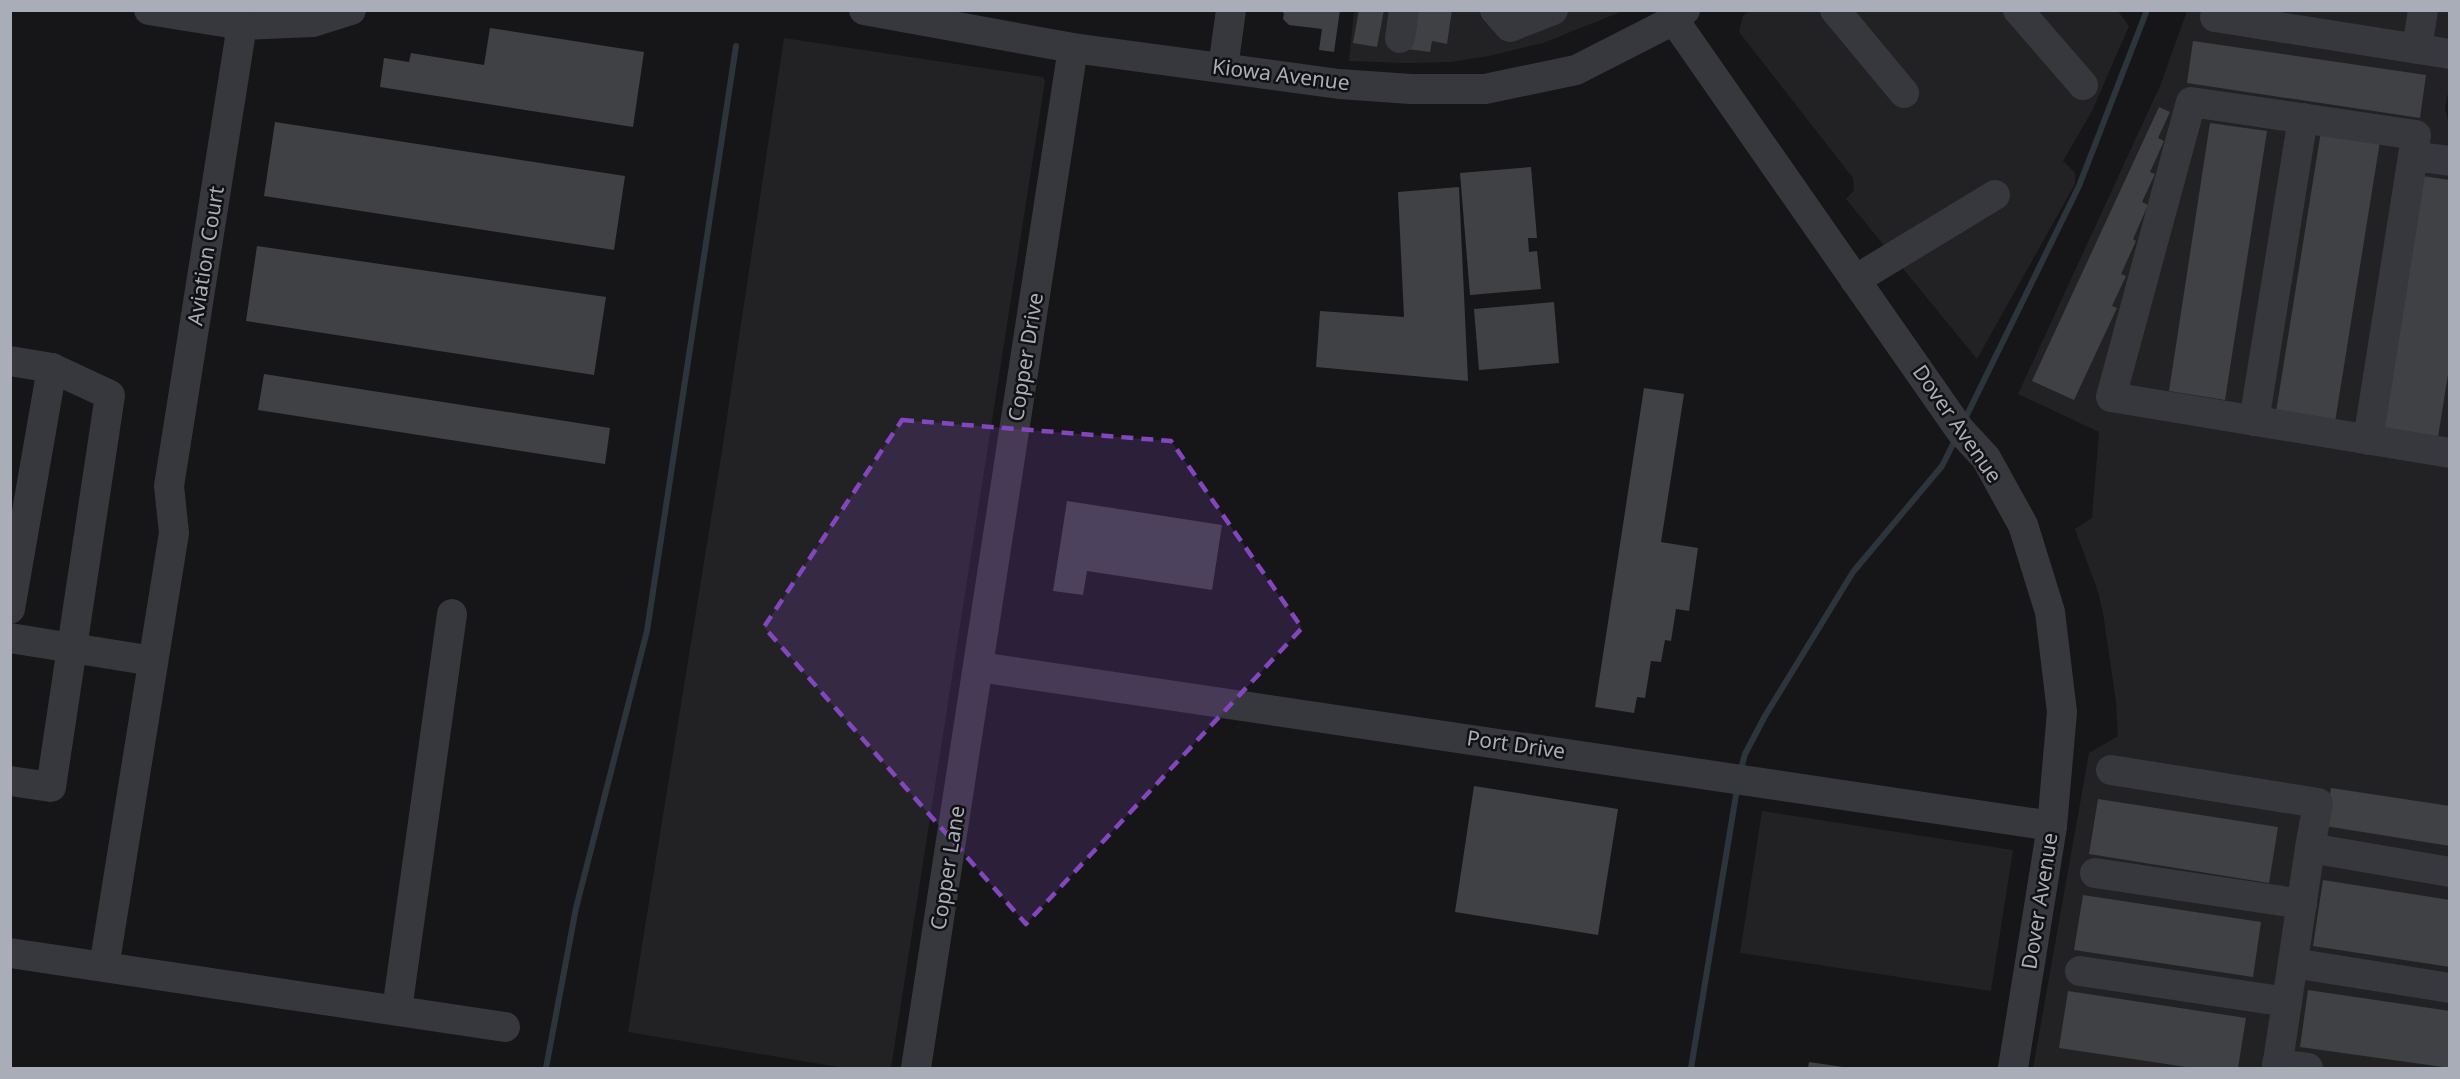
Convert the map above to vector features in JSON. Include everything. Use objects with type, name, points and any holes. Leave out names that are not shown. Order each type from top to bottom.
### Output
[{"type":"street","points":[[149,10],[242,25],[313,22],[351,10]]},
{"type":"street","name":"Kiowa Avenue","points":[[864,10],[937,17],[1073,48],[1356,85],[1411,89],[1485,88],[1576,70],[1680,15]]},
{"type":"street","points":[[1223,68],[1231,10]]},
{"type":"street","points":[[1495,10],[1510,27],[1553,10]]},
{"type":"street","points":[[1835,10],[1904,93]]},
{"type":"street","points":[[2018,10],[2083,85]]},
{"type":"street","points":[[2217,10],[2215,17],[2450,54]]},
{"type":"street","points":[[2417,49],[2423,10]]},
{"type":"street","name":"Dover Avenue","points":[[1680,15],[1856,280],[1960,430],[1986,458],[2024,525],[2050,612],[2062,712],[2052,826],[2013,1068]]},
{"type":"street","name":"Aviation Court","points":[[104,967],[174,533],[169,486],[242,25]]},
{"type":"street","name":"Copper Drive","points":[[979,667],[1073,48]]},
{"type":"street","points":[[2368,440],[2416,135],[2191,102],[2111,397],[2368,440],[2450,453]]},
{"type":"street","points":[[2254,421],[2303,118]]},
{"type":"street","points":[[2413,156],[2450,161]]},
{"type":"street","points":[[1856,280],[1995,195]]},
{"type":"street","points":[[10,361],[52,368],[110,395],[51,787],[10,781]]},
{"type":"street","points":[[10,609],[52,368]]},
{"type":"street","points":[[397,1010],[452,614]]},
{"type":"street","points":[[10,638],[153,662]]},
{"type":"street","name":"Port Drive","points":[[979,667],[2052,826]]},
{"type":"street","name":"Copper Lane","points":[[916,1068],[979,667]]},
{"type":"street","points":[[2111,770],[2318,803],[2277,1066],[2308,1068]]},
{"type":"street","points":[[2310,848],[2450,872]]},
{"type":"street","points":[[2095,873],[2302,904]]},
{"type":"street","points":[[10,953],[505,1027]]},
{"type":"street","points":[[2293,963],[2450,988]]},
{"type":"street","points":[[2080,971],[2287,1002]]},
{"type":"highlighted area","points":[[902,420],[1171,441],[1302,628],[1026,924],[764,627]]},
{"type":"shaded area","points":[[1354,11],[1623,11],[1543,43],[1489,56],[1451,62],[1405,63],[1349,61]]},
{"type":"shaded area","points":[[1749,11],[2118,11],[2129,26],[2092,111],[2063,161],[2075,173],[2075,184],[1977,359],[1846,199],[1854,190],[1853,178],[1739,32],[1743,16]]},
{"type":"shaded area","points":[[2187,11],[2449,11],[2449,89],[2445,107],[2450,130],[2449,1068],[2033,1068],[2089,753],[2118,736],[2116,702],[2103,613],[2098,592],[2075,529],[2092,518],[2099,432],[2018,394],[2160,86]]},
{"type":"shaded area","points":[[784,38],[1043,77],[1045,81],[891,1068],[844,1068],[628,1032],[721,457]]},
{"type":"shaded area","points":[[1762,811],[2013,850],[1991,991],[1740,953]]},
{"type":"building","points":[[1278,10],[1340,10],[1334,52],[1319,50],[1322,29],[1289,25],[1283,19],[1284,13]]},
{"type":"building","points":[[1359,10],[1384,10],[1377,47],[1353,43]]},
{"type":"building","points":[[1412,10],[1452,10],[1447,44],[1432,41],[1430,52],[1407,49]]},
{"type":"building","points":[[490,28],[644,52],[633,127],[380,87],[384,58],[409,62],[411,53],[484,65]]},
{"type":"building","points":[[2193,41],[2426,75],[2420,118],[2187,83]]},
{"type":"building","points":[[2159,107],[2170,112],[2158,138],[2164,141],[2150,172],[2155,174],[2142,202],[2148,205],[2133,239],[2136,241],[2121,274],[2126,276],[2112,306],[2117,308],[2074,400],[2032,381]]},
{"type":"building","points":[[275,122],[625,176],[614,250],[264,196]]},
{"type":"building","points":[[2210,123],[2267,131],[2225,400],[2169,391]]},
{"type":"building","points":[[2321,131],[2380,141],[2335,422],[2276,412]]},
{"type":"building","points":[[1531,167],[1537,238],[1528,238],[1529,252],[1537,251],[1541,289],[1470,295],[1460,173]]},
{"type":"building","points":[[2416,175],[2450,180],[2450,362],[2438,437],[2378,428]]},
{"type":"building","points":[[1459,187],[1468,381],[1316,367],[1320,311],[1404,317],[1398,192]]},
{"type":"building","points":[[257,246],[606,297],[594,375],[246,321]]},
{"type":"building","points":[[1554,302],[1559,363],[1479,370],[1474,309]]},
{"type":"building","points":[[264,374],[610,428],[605,464],[258,410]]},
{"type":"building","points":[[1644,388],[1684,394],[1661,542],[1698,548],[1689,611],[1676,609],[1671,641],[1665,640],[1661,662],[1651,661],[1645,698],[1637,697],[1634,713],[1595,707]]},
{"type":"building","points":[[1067,501],[1222,525],[1212,590],[1087,571],[1083,595],[1053,591]]},
{"type":"building","points":[[1474,786],[1618,809],[1598,935],[1455,912]]},
{"type":"building","points":[[2331,788],[2450,806],[2450,846],[2325,826]]},
{"type":"building","points":[[2098,799],[2278,827],[2269,883],[2089,854]]},
{"type":"building","points":[[2323,880],[2450,900],[2450,967],[2313,946]]},
{"type":"building","points":[[2083,895],[2261,922],[2253,977],[2074,950]]},
{"type":"building","points":[[2308,990],[2450,1011],[2450,1068],[2300,1047]]},
{"type":"building","points":[[2068,991],[2246,1018],[2238,1068],[2193,1068],[2059,1048]]},
{"type":"building","points":[[1809,1062],[1843,1067],[1808,1068]]},
{"type":"waterway","points":[[1964,421],[2079,186],[2147,10]]},
{"type":"waterway","points":[[546,1068],[576,908],[647,631],[736,46]]},
{"type":"waterway","points":[[1740,773],[1745,754],[1765,716],[1853,572],[1942,466],[1956,438]]},
{"type":"waterway","points":[[1691,1068],[1737,789]]}]
